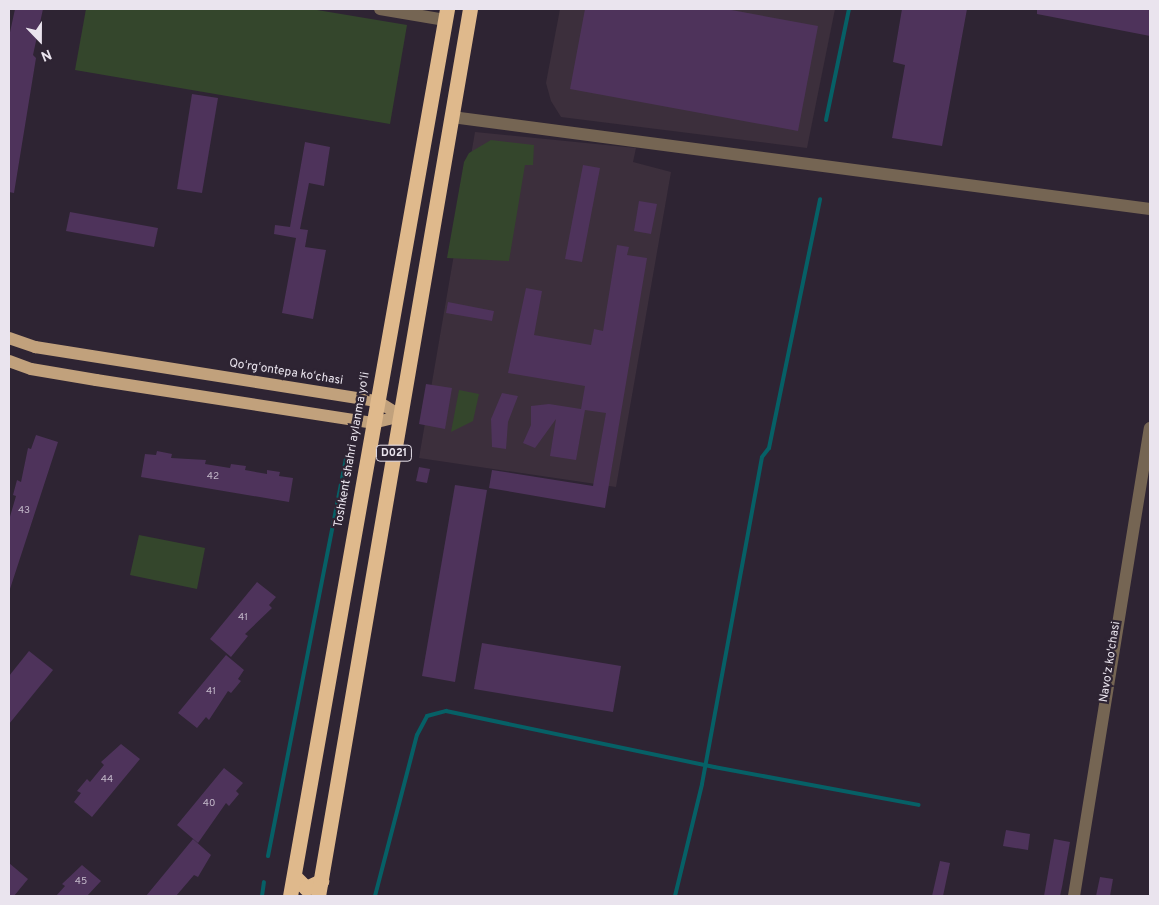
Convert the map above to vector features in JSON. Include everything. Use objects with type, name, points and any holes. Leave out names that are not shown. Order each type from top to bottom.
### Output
[{"type":"highway","name":"D021","points":[[319,889],[470,9]]},
{"type":"highway","name":"Toshkent shahri aylanma yoʻli","points":[[290,896],[446,15]]},
{"type":"highway","points":[[294,876],[306,888],[319,889]]},
{"type":"main road","name":"Qoʻrgʻontepa koʻchasi","points":[[9,338],[35,347],[377,401],[400,416]]},
{"type":"main road","points":[[9,361],[31,368],[96,380],[373,422],[400,416]]},
{"type":"street","points":[[380,9],[446,15]]},
{"type":"street","points":[[452,117],[1150,208]]},
{"type":"street","name":"Navo'z ko'chasi","points":[[1074,896],[1150,428]]},
{"type":"shaded area","points":[[560,9],[835,9],[807,148],[561,117],[551,101],[546,83]]},
{"type":"shaded area","points":[[475,132],[636,148],[633,162],[671,172],[616,487],[419,458]]},
{"type":"green space","points":[[86,9],[311,9],[407,25],[390,124],[75,70]]},
{"type":"green space","points":[[491,140],[534,145],[533,165],[525,165],[509,261],[447,258],[464,162],[469,153]]},
{"type":"green space","points":[[459,390],[479,394],[473,421],[451,432]]},
{"type":"green space","points":[[139,535],[205,548],[197,589],[130,575]]},
{"type":"building","points":[[15,9],[43,9],[33,55],[36,58],[14,193],[9,192],[9,37]]},
{"type":"building","points":[[585,9],[726,9],[818,26],[798,131],[570,89]]},
{"type":"building","points":[[902,9],[967,9],[942,146],[892,138],[905,65],[893,62]]},
{"type":"building","points":[[1037,9],[1150,9],[1150,36],[1037,14]]},
{"type":"building","points":[[192,94],[218,98],[202,193],[177,189]]},
{"type":"building","points":[[305,142],[330,147],[324,186],[309,183],[300,229],[308,230],[305,247],[326,250],[313,319],[282,313],[296,238],[274,234],[275,225],[290,227]]},
{"type":"building","points":[[583,165],[600,168],[582,262],[565,259]]},
{"type":"building","points":[[639,201],[657,204],[651,234],[634,231]]},
{"type":"building","points":[[70,212],[158,228],[154,247],[66,231]]},
{"type":"building","points":[[617,245],[629,247],[627,255],[647,258],[605,508],[489,488],[492,470],[593,486],[606,413],[585,410],[576,460],[550,456],[556,419],[535,448],[523,443],[531,425],[531,406],[549,404],[581,409],[585,386],[508,373],[526,288],[542,291],[534,335],[591,345],[594,329],[603,331]]},
{"type":"building","points":[[448,302],[494,311],[492,321],[446,313]]},
{"type":"building","points":[[426,384],[452,388],[445,429],[419,424]]},
{"type":"building","points":[[502,393],[518,396],[508,422],[506,449],[492,447],[491,419]]},
{"type":"building","points":[[36,435],[58,442],[9,592],[9,520],[16,496],[13,495],[17,480],[21,482],[28,448],[31,449]]},
{"type":"building","points":[[157,451],[172,454],[171,458],[206,460],[205,464],[230,468],[231,464],[246,466],[245,470],[267,474],[267,470],[280,472],[279,476],[293,478],[289,502],[141,477],[145,454],[156,455]]},
{"type":"building","points":[[419,467],[430,469],[427,483],[416,481]]},
{"type":"building","points":[[455,485],[487,490],[455,682],[422,676]]},
{"type":"building","points":[[257,582],[276,597],[269,605],[272,608],[245,634],[248,636],[231,657],[210,639]]},
{"type":"building","points":[[482,643],[621,666],[613,712],[474,689]]},
{"type":"building","points":[[29,651],[53,670],[9,724],[9,676]]},
{"type":"building","points":[[226,655],[244,670],[238,679],[241,681],[231,693],[228,691],[209,720],[206,717],[197,728],[178,713]]},
{"type":"building","points":[[121,744],[140,759],[92,817],[74,802],[81,793],[77,791],[87,779],[90,782],[104,765],[101,762]]},
{"type":"building","points":[[224,768],[243,783],[236,791],[239,794],[229,806],[226,803],[198,843],[177,825]]},
{"type":"building","points":[[1006,830],[1030,834],[1028,850],[1003,846]]},
{"type":"building","points":[[193,839],[211,855],[198,877],[194,875],[176,896],[146,896]]},
{"type":"building","points":[[1054,839],[1070,842],[1060,896],[1044,896]]},
{"type":"building","points":[[940,861],[950,863],[943,896],[932,896]]},
{"type":"building","points":[[9,863],[28,879],[14,896],[9,896]]},
{"type":"building","points":[[82,865],[101,881],[87,896],[56,896],[65,886],[62,884]]},
{"type":"building","points":[[1100,877],[1113,879],[1110,896],[1096,896]]},
{"type":"waterway","points":[[826,120],[849,9]]},
{"type":"waterway","points":[[675,896],[702,784],[762,457],[769,448],[820,199]]},
{"type":"waterway","points":[[268,856],[346,458]]},
{"type":"waterway","points":[[375,896],[417,735],[427,716],[446,711],[714,767],[919,805]]},
{"type":"waterway","points":[[262,896],[264,882]]}]
